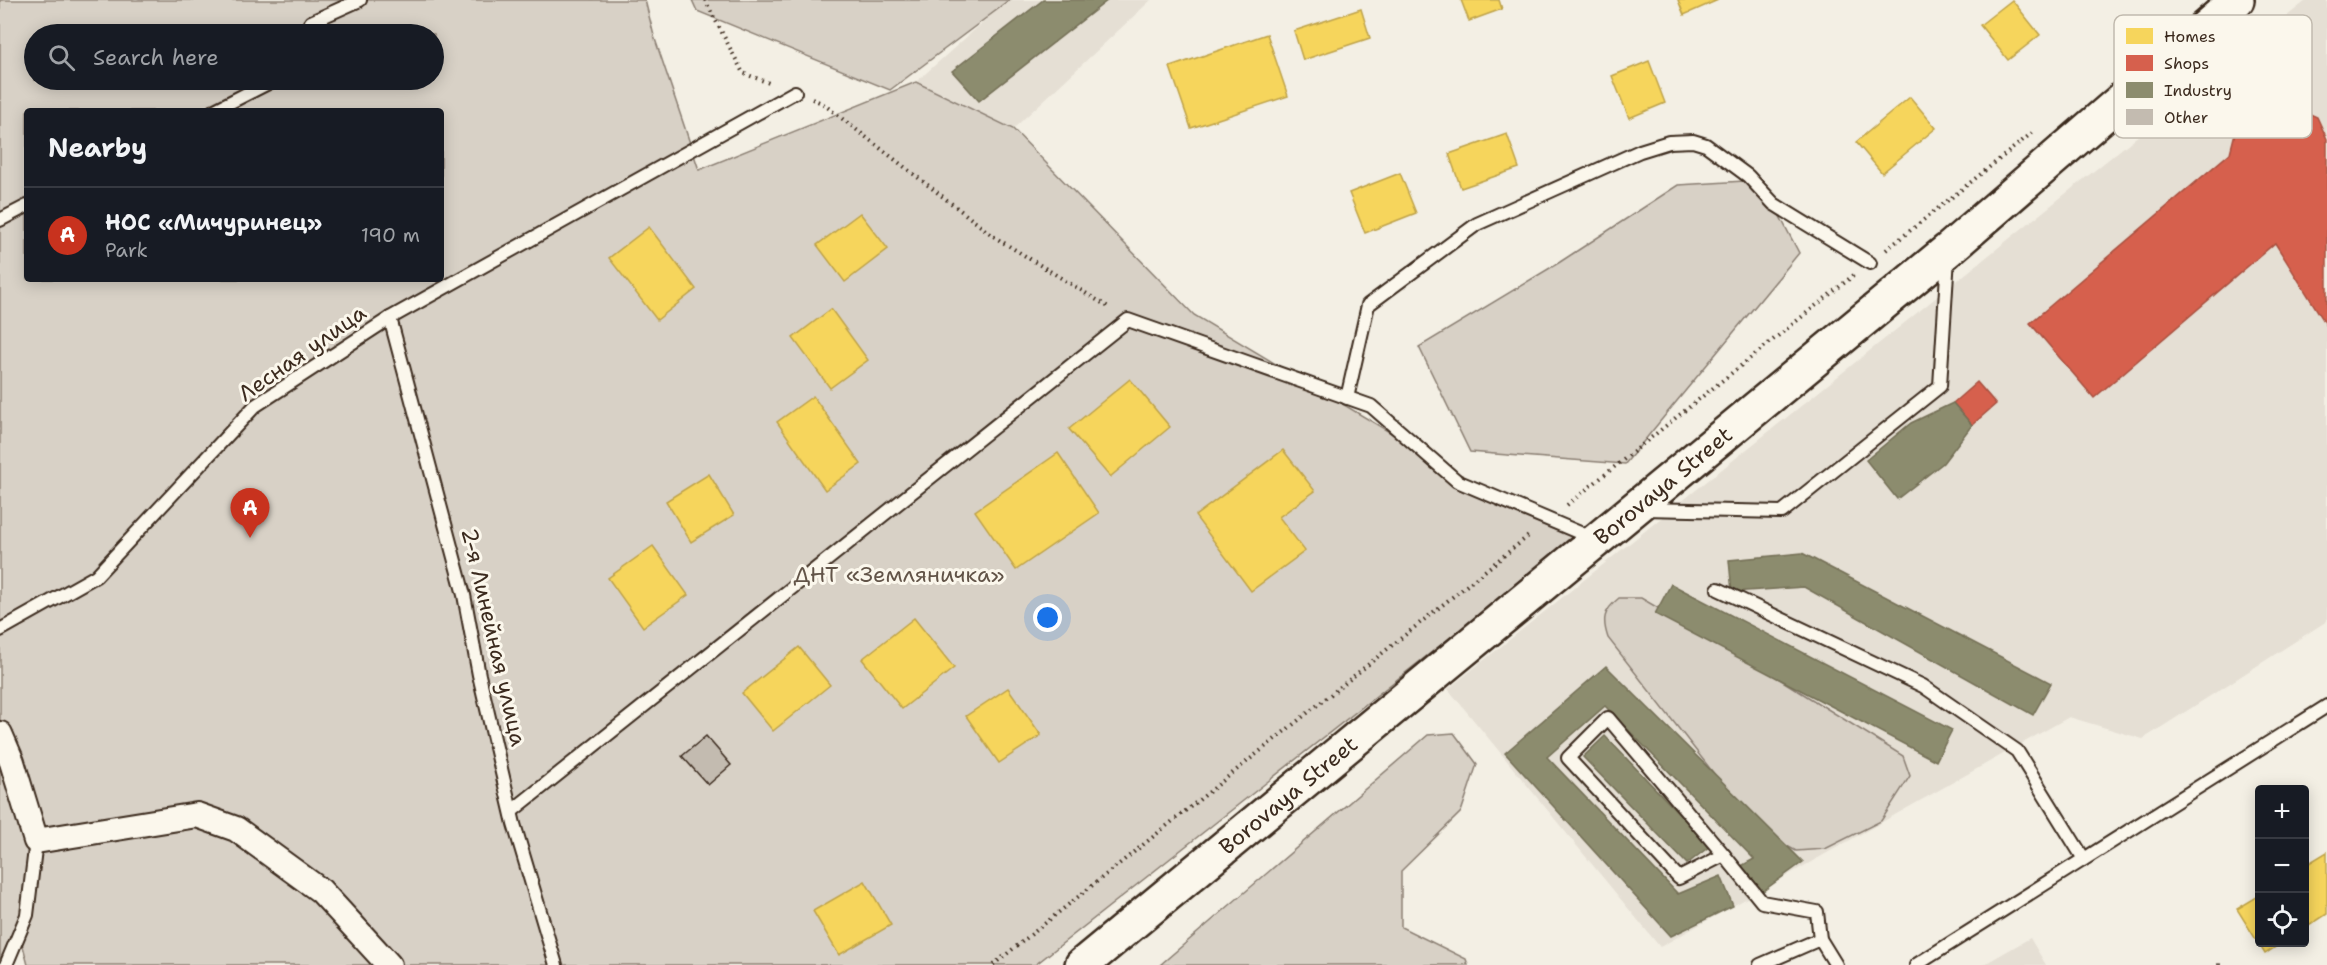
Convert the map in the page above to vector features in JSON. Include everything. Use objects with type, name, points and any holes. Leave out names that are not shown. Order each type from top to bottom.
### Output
[{"type":"street","name":"Borovaya Street","points":[[2220,15],[2237,0]]},
{"type":"street","name":"Borovaya Street","points":[[1082,965],[1948,250],[2114,106]]},
{"type":"street","points":[[0,734],[6,764],[36,841],[197,815],[236,829],[321,891],[388,965]]},
{"type":"lane","points":[[310,24],[360,0]]},
{"type":"lane","points":[[219,108],[254,90]]},
{"type":"lane","name":"Лесная улица","points":[[0,630],[96,576],[255,406],[390,318],[795,92]]},
{"type":"lane","points":[[1347,398],[1368,305],[1477,224],[1640,151],[1669,142],[1693,141],[1706,145],[1748,176],[1774,204],[1870,263]]},
{"type":"lane","points":[[0,220],[24,208]]},
{"type":"lane","points":[[1634,509],[1782,512],[1940,386],[1948,250]]},
{"type":"lane","name":"2-я Линейная улица","points":[[390,318],[464,595],[479,675],[512,811],[556,965]]},
{"type":"lane","points":[[512,811],[1128,320],[1371,406],[1457,481],[1597,540]]},
{"type":"lane","points":[[1718,589],[1923,686],[2017,751],[2084,859]]},
{"type":"lane","points":[[1916,965],[2327,706]]},
{"type":"lane","points":[[1724,855],[1679,878],[1568,758],[1608,718],[1724,855],[1762,902],[1817,912],[1820,939],[1836,965]]},
{"type":"lane","points":[[6,965],[27,915],[36,841]]},
{"type":"lane","points":[[1760,965],[1820,939]]},
{"type":"path","points":[[705,0],[743,73],[822,103],[996,238],[1128,320]]},
{"type":"path","points":[[993,965],[2034,131]]},
{"type":"shaded area","points":[[1008,0],[1151,0],[1013,129],[916,82]]},
{"type":"shaded area","points":[[2307,0],[2327,0],[2327,621],[2143,739],[2069,717],[1660,947],[1448,689],[2135,138],[2312,138],[2312,15],[2288,15]]},
{"type":"shaded area","points":[[2030,938],[2046,965],[1983,965]]},
{"type":"green space","name":"ДНТ «Земляничка»","points":[[0,0],[645,0],[654,36],[699,170],[916,82],[1013,129],[1194,315],[1503,500],[1579,536],[1035,965],[28,965],[23,946],[0,958]]},
{"type":"green space","points":[[692,0],[1010,0],[890,90],[697,11]]},
{"type":"green space","points":[[1761,180],[1799,253],[1625,464],[1470,452],[1419,347],[1560,262],[1678,185]]},
{"type":"green space","points":[[1619,598],[1641,598],[1773,675],[1903,756],[1910,776],[1881,821],[1825,849],[1796,851],[1758,830],[1608,638],[1605,616]]},
{"type":"green space","points":[[1454,733],[1477,764],[1461,812],[1401,871],[1401,927],[1466,959],[1468,965],[1160,965],[1428,735]]},
{"type":"building: Homes","points":[[1461,0],[1499,0],[1502,9],[1469,21]]},
{"type":"building: Homes","points":[[1678,0],[1718,0],[1684,15]]},
{"type":"building: Homes","points":[[2012,0],[2040,35],[2008,60],[1980,25]]},
{"type":"building: Homes","points":[[1361,9],[1370,38],[1303,60],[1294,31]]},
{"type":"building: Homes","points":[[1267,34],[1288,96],[1191,128],[1170,67]]},
{"type":"building: Homes","points":[[1649,61],[1665,103],[1629,118],[1612,76]]},
{"type":"building: Homes","points":[[1910,97],[1936,128],[1882,173],[1856,142]]},
{"type":"building: Homes","points":[[1507,134],[1519,168],[1461,188],[1449,154]]},
{"type":"building: Homes","points":[[1400,173],[1416,213],[1365,233],[1349,193]]},
{"type":"building: Homes","points":[[860,213],[888,249],[845,282],[817,245]]},
{"type":"building: Homes","points":[[649,227],[696,289],[657,320],[609,258]]},
{"type":"building: Homes","points":[[831,309],[868,360],[830,388],[793,338]]},
{"type":"building: Homes","points":[[1130,379],[1170,427],[1110,477],[1069,429]]},
{"type":"building: Homes","points":[[813,396],[861,464],[825,490],[777,422]]},
{"type":"building: Homes","points":[[1283,450],[1315,491],[1279,517],[1305,551],[1251,591],[1195,516]]},
{"type":"building: Homes","points":[[1058,453],[1099,513],[1016,570],[975,511]]},
{"type":"building: Homes","points":[[709,474],[734,515],[691,542],[666,501]]},
{"type":"building: Homes","points":[[653,546],[688,595],[643,627],[608,578]]},
{"type":"building: Homes","points":[[914,618],[954,668],[902,709],[862,659]]},
{"type":"building: Homes","points":[[799,647],[830,685],[773,731],[742,693]]},
{"type":"building: Homes","points":[[1008,688],[1041,735],[999,763],[966,716]]},
{"type":"building: Homes","points":[[2327,852],[2327,914],[2309,926],[2309,893],[2309,863]]},
{"type":"building: Homes","points":[[865,881],[891,925],[839,955],[813,911]]},
{"type":"building: Homes","points":[[2255,898],[2255,938],[2237,909]]},
{"type":"building: Homes","points":[[2261,947],[2276,947],[2265,954]]},
{"type":"building: Shops","points":[[2312,115],[2317,117],[2327,139],[2327,326],[2275,243],[2094,398],[2030,323],[2230,153],[2234,138],[2312,138]]},
{"type":"building: Shops","points":[[1977,382],[1996,404],[1972,425],[1953,403]]},
{"type":"building: Industry","points":[[1043,0],[1108,0],[979,101],[952,71]]},
{"type":"building: Industry","points":[[1953,403],[1972,425],[1943,463],[1897,499],[1866,460],[1911,423]]},
{"type":"building: Industry","points":[[1802,553],[2051,683],[2033,715],[1804,587],[1732,592],[1729,560]]},
{"type":"building: Industry","points":[[1671,584],[1952,730],[1936,761],[1655,614]]},
{"type":"building: Industry","points":[[1606,666],[1803,862],[1759,894],[1736,869],[1754,859],[1605,706],[1547,757],[1678,894],[1721,876],[1733,906],[1671,936],[1505,753]]},
{"type":"building: Industry","points":[[1605,736],[1710,846],[1687,864],[1583,757]]},
{"type":"building: Other","points":[[706,736],[731,765],[708,785],[682,756]]},
{"type":"place","name":"НОС «Мичуринец»","points":[[250,538]]}]
